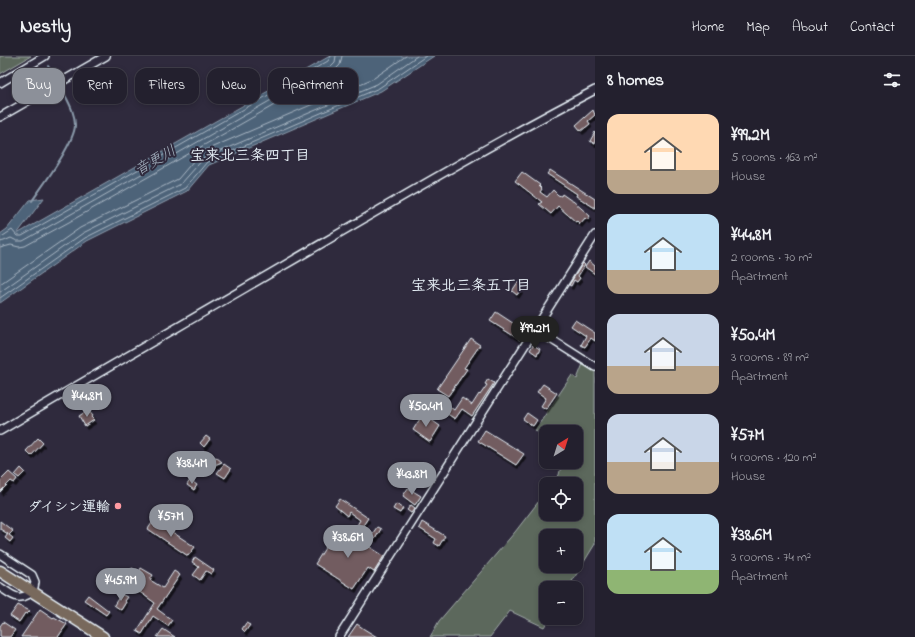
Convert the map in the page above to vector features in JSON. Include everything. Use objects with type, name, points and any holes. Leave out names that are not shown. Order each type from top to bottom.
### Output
[{"type":"main road","points":[[0,571],[103,637]]},
{"type":"street","points":[[0,83],[45,56]]},
{"type":"street","points":[[0,117],[106,56]]},
{"type":"street","points":[[0,431],[424,185],[538,120],[595,90]]},
{"type":"street","points":[[339,637],[595,235]]},
{"type":"street","points":[[535,329],[595,367]]},
{"type":"street","points":[[0,554],[32,576],[35,582],[33,592],[24,598],[16,598],[0,588]]},
{"type":"green space","points":[[0,56],[31,56],[0,74]]},
{"type":"green space","points":[[583,364],[595,371],[595,544],[583,564],[583,529],[539,529],[539,573],[577,573],[572,581],[539,581],[539,625],[510,611],[490,637],[430,637],[439,621],[515,532],[539,501],[539,521],[583,521],[583,477],[557,477],[560,469],[583,469],[583,425],[539,425],[539,433],[535,430],[572,375],[577,379]]},
{"type":"water","points":[[330,56],[434,56],[381,91],[358,101],[358,68],[309,68]]},
{"type":"water","name":"音更川","points":[[268,91],[268,104],[351,104],[209,165],[187,191],[87,241],[0,303],[0,234],[7,229],[30,200],[44,198],[17,234],[246,104],[260,104],[260,96]]},
{"type":"building","points":[[593,110],[595,115],[588,121],[590,124],[581,131],[576,125]]},
{"type":"building","points":[[595,132],[595,144],[590,141]]},
{"type":"building","points":[[550,170],[595,199],[595,208],[547,174]]},
{"type":"building","points":[[522,172],[540,185],[539,186],[542,189],[540,192],[547,197],[553,190],[558,195],[561,196],[562,194],[573,201],[590,216],[587,220],[585,218],[580,224],[558,206],[551,214],[539,204],[542,202],[515,181]]},
{"type":"building","points":[[589,261],[595,266],[595,274],[585,267]]},
{"type":"building","points":[[583,263],[585,265],[578,276],[580,278],[577,282],[574,280],[571,286],[569,285]]},
{"type":"building","points":[[518,282],[523,286],[517,295],[512,291]]},
{"type":"building","points":[[496,312],[525,331],[524,333],[526,334],[524,338],[522,337],[520,340],[490,321]]},
{"type":"building","points":[[575,320],[595,333],[595,341],[591,338],[585,347],[581,345],[586,336],[571,326]]},
{"type":"building","points":[[471,339],[480,345],[464,368],[467,369],[448,396],[437,389]]},
{"type":"building","points":[[533,345],[540,349],[537,355],[530,350]]},
{"type":"building","points":[[488,379],[494,383],[472,416],[462,409],[455,419],[446,413],[450,407],[454,410],[462,398],[472,405],[487,385],[485,384]]},
{"type":"building","points":[[543,384],[557,393],[546,409],[541,406],[546,398],[537,392]]},
{"type":"building","points":[[88,410],[93,416],[91,417],[94,420],[85,426],[79,416]]},
{"type":"building","points":[[527,413],[537,420],[533,426],[523,419]]},
{"type":"building","points":[[423,414],[440,426],[430,442],[413,430]]},
{"type":"building","points":[[485,430],[524,454],[516,465],[478,441]]},
{"type":"building","points":[[206,436],[210,439],[204,447],[200,443]]},
{"type":"building","points":[[38,438],[43,443],[31,456],[26,451]]},
{"type":"building","points":[[216,457],[222,462],[212,466],[209,459]]},
{"type":"building","points":[[224,464],[231,469],[225,478],[217,473]]},
{"type":"building","points":[[21,468],[25,472],[19,478],[15,475]]},
{"type":"building","points":[[9,472],[17,479],[14,483],[11,481],[0,492],[0,481]]},
{"type":"building","points":[[190,480],[197,485],[194,490],[187,485]]},
{"type":"building","points":[[408,488],[421,496],[415,505],[403,496]]},
{"type":"building","points":[[340,499],[368,518],[360,530],[356,527],[360,520],[349,512],[347,516],[335,506]]},
{"type":"building","points":[[396,504],[403,508],[400,513],[393,509]]},
{"type":"building","points":[[411,505],[415,508],[411,513],[407,510]]},
{"type":"building","points":[[154,520],[195,547],[188,556],[148,529]]},
{"type":"building","points":[[0,521],[13,531],[9,535],[13,538],[10,542],[5,538],[8,534],[0,529]]},
{"type":"building","points":[[422,522],[445,536],[439,546],[434,543],[436,539],[419,528]]},
{"type":"building","points":[[377,527],[381,529],[375,539],[371,536]]},
{"type":"building","points":[[335,532],[347,541],[351,535],[384,556],[374,572],[368,568],[354,589],[315,564]]},
{"type":"building","points":[[195,557],[214,570],[211,574],[206,571],[200,580],[193,575],[199,567],[192,562]]},
{"type":"building","points":[[132,568],[139,572],[141,568],[153,575],[150,580],[163,588],[174,571],[180,575],[157,609],[172,620],[168,626],[153,616],[142,634],[137,631],[155,603],[123,580]]},
{"type":"building","points":[[121,594],[127,597],[121,610],[114,605]]},
{"type":"building","points":[[88,595],[109,611],[106,615],[84,600]]},
{"type":"building","points":[[18,605],[30,611],[27,614],[25,613],[19,622],[10,616]]},
{"type":"building","points":[[40,609],[53,618],[54,617],[67,624],[58,637],[21,637]]},
{"type":"building","points":[[3,622],[15,630],[10,637],[0,636],[0,626]]},
{"type":"building","points":[[246,623],[250,625],[245,632],[242,629]]},
{"type":"building","points":[[357,624],[364,629],[377,637],[348,637]]},
{"type":"building","points":[[163,629],[175,637],[157,637]]},
{"type":"waterway","points":[[32,201],[58,163],[74,132],[74,116],[65,95]]},
{"type":"place","name":"ダイシン運輸","points":[[118,506]]},
{"type":"district","name":"宝来北三条四丁目","points":[[250,155]]},
{"type":"district","name":"宝来北三条五丁目","points":[[471,285]]}]
